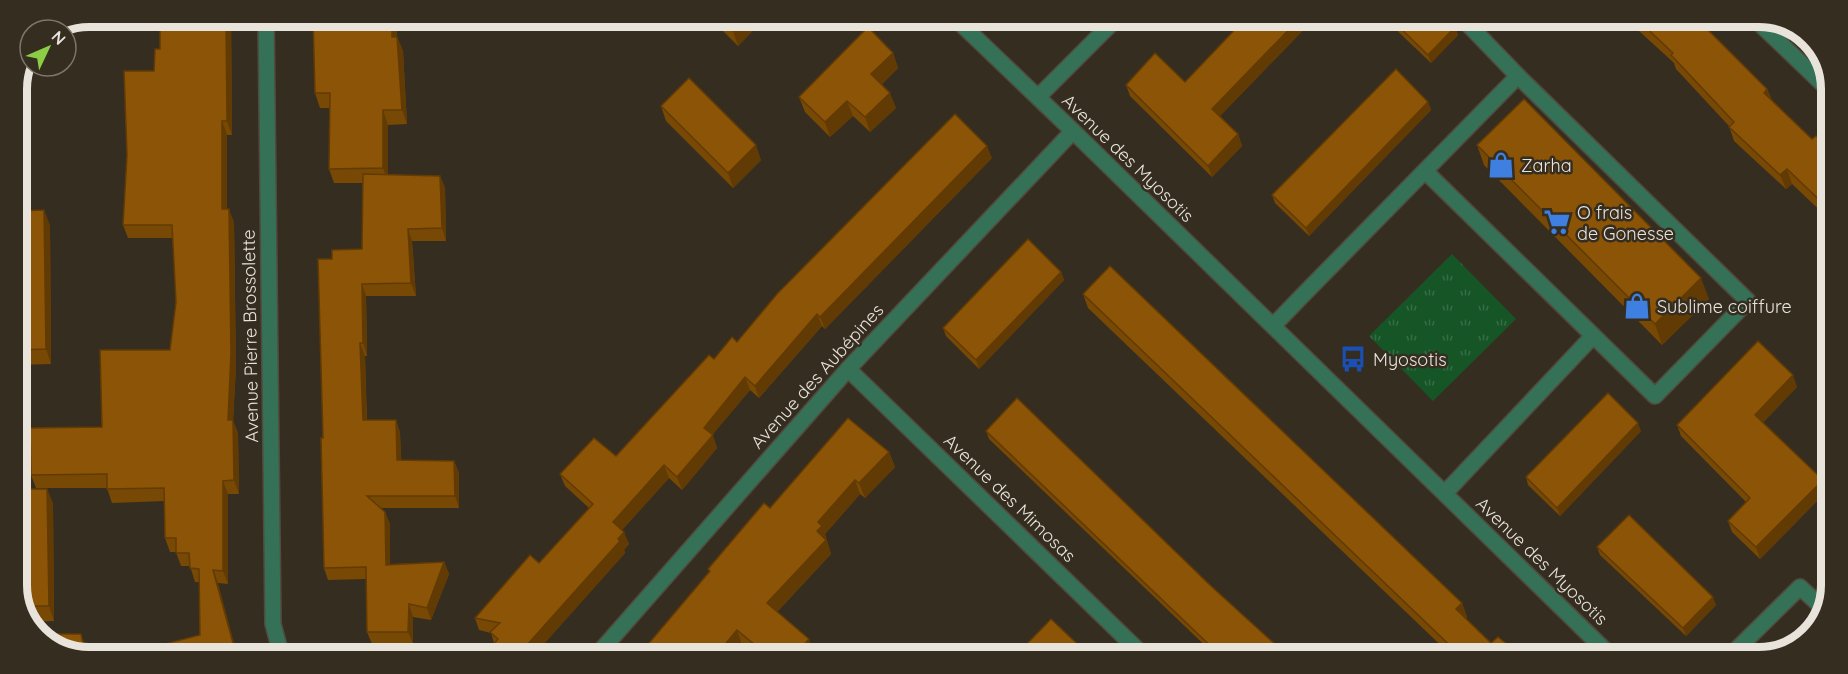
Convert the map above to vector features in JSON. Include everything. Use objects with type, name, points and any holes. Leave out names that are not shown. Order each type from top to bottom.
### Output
[{"type":"street","name":"Avenue Pierre Brossolette","points":[[266,27],[273,624],[279,647]]},
{"type":"street","name":"Avenue des Myosotis","points":[[964,27],[1602,647]]},
{"type":"street","points":[[1038,97],[1108,27]]},
{"type":"street","points":[[1425,171],[1655,396],[1748,301],[1471,27]]},
{"type":"street","points":[[1764,28],[1820,82]]},
{"type":"street","points":[[1273,326],[1518,76]]},
{"type":"street","name":"Avenue des Aubépines","points":[[604,647],[848,369],[1073,131]]},
{"type":"street","points":[[1445,493],[1593,336]]},
{"type":"street","name":"Avenue des Mimosas","points":[[848,369],[1135,647]]},
{"type":"street","points":[[1739,647],[1800,587],[1818,604]]},
{"type":"green space","points":[[1452,254],[1516,319],[1433,401],[1369,336]]},
{"type":"building","points":[[160,27],[226,27],[227,121],[222,121],[222,209],[229,209],[231,353],[228,420],[233,420],[234,480],[223,481],[223,571],[213,570],[234,647],[157,647],[200,635],[199,569],[190,568],[189,553],[176,553],[176,538],[165,538],[164,488],[107,489],[107,474],[31,475],[30,428],[102,427],[100,350],[170,350],[176,302],[172,225],[123,225],[127,155],[124,71],[154,71],[155,49],[160,49]]},
{"type":"building","points":[[313,27],[392,27],[392,37],[397,37],[402,110],[383,110],[383,168],[329,169],[330,93],[315,93]]},
{"type":"building","points":[[868,27],[893,53],[871,74],[890,93],[865,117],[847,101],[825,122],[799,97]]},
{"type":"building","points":[[1237,27],[1291,27],[1212,109],[1238,134],[1208,166],[1126,85],[1155,53],[1185,82]]},
{"type":"building","points":[[1399,27],[1455,27],[1428,55]]},
{"type":"building","points":[[1645,27],[1705,27],[1767,89],[1764,93],[1812,139],[1816,136],[1821,141],[1821,201],[1787,169],[1780,175],[1729,127],[1734,122],[1671,55],[1673,53]]},
{"type":"building","points":[[1396,69],[1428,102],[1306,228],[1272,195]]},
{"type":"building","points":[[689,78],[756,145],[728,173],[661,106]]},
{"type":"building","points":[[1524,99],[1701,278],[1655,324],[1477,145]]},
{"type":"building","points":[[955,114],[987,146],[820,317],[817,314],[755,386],[745,377],[704,428],[713,435],[677,477],[664,465],[613,522],[624,532],[618,539],[620,541],[525,647],[491,647],[498,639],[490,632],[500,623],[475,618],[530,555],[539,563],[593,504],[560,474],[594,438],[616,456],[709,355],[714,359],[732,337],[737,342],[777,294]]},
{"type":"building","points":[[363,174],[440,176],[442,228],[408,229],[411,283],[362,284],[363,343],[360,343],[363,420],[396,420],[397,460],[454,461],[455,496],[367,496],[385,512],[386,565],[444,562],[427,608],[409,604],[408,632],[367,632],[366,567],[324,568],[318,259],[332,259],[332,250],[362,249]]},
{"type":"building","points":[[44,210],[46,349],[27,350],[27,211]]},
{"type":"building","points":[[1028,239],[1061,272],[976,360],[943,328]]},
{"type":"building","points":[[1110,266],[1462,603],[1456,609],[1491,643],[1498,637],[1510,647],[1452,647],[1083,294]]},
{"type":"building","points":[[1758,341],[1793,375],[1755,415],[1821,478],[1821,482],[1756,547],[1728,521],[1750,498],[1677,425]]},
{"type":"building","points":[[1608,393],[1638,423],[1557,508],[1526,477]]},
{"type":"building","points":[[1017,398],[1211,586],[1278,647],[1212,647],[986,431]]},
{"type":"building","points":[[848,418],[889,452],[859,483],[855,480],[818,522],[822,526],[817,531],[826,540],[767,603],[809,639],[802,647],[757,647],[737,630],[723,647],[646,647],[764,503],[770,508]]},
{"type":"building","points":[[27,489],[47,489],[49,606],[31,606],[28,597]]},
{"type":"building","points":[[1629,515],[1713,597],[1683,628],[1597,547]]},
{"type":"building","points":[[1051,619],[1081,647],[1026,647]]},
{"type":"building","points":[[51,634],[81,634],[84,647],[69,644]]},
{"type":"place","name":"Zarha","points":[[1501,165]]},
{"type":"place","name":"O frais de Gonesse","points":[[1557,222]]},
{"type":"place","name":"Sublime coiffure","points":[[1637,306]]},
{"type":"place","name":"Myosotis","points":[[1353,359]]}]
